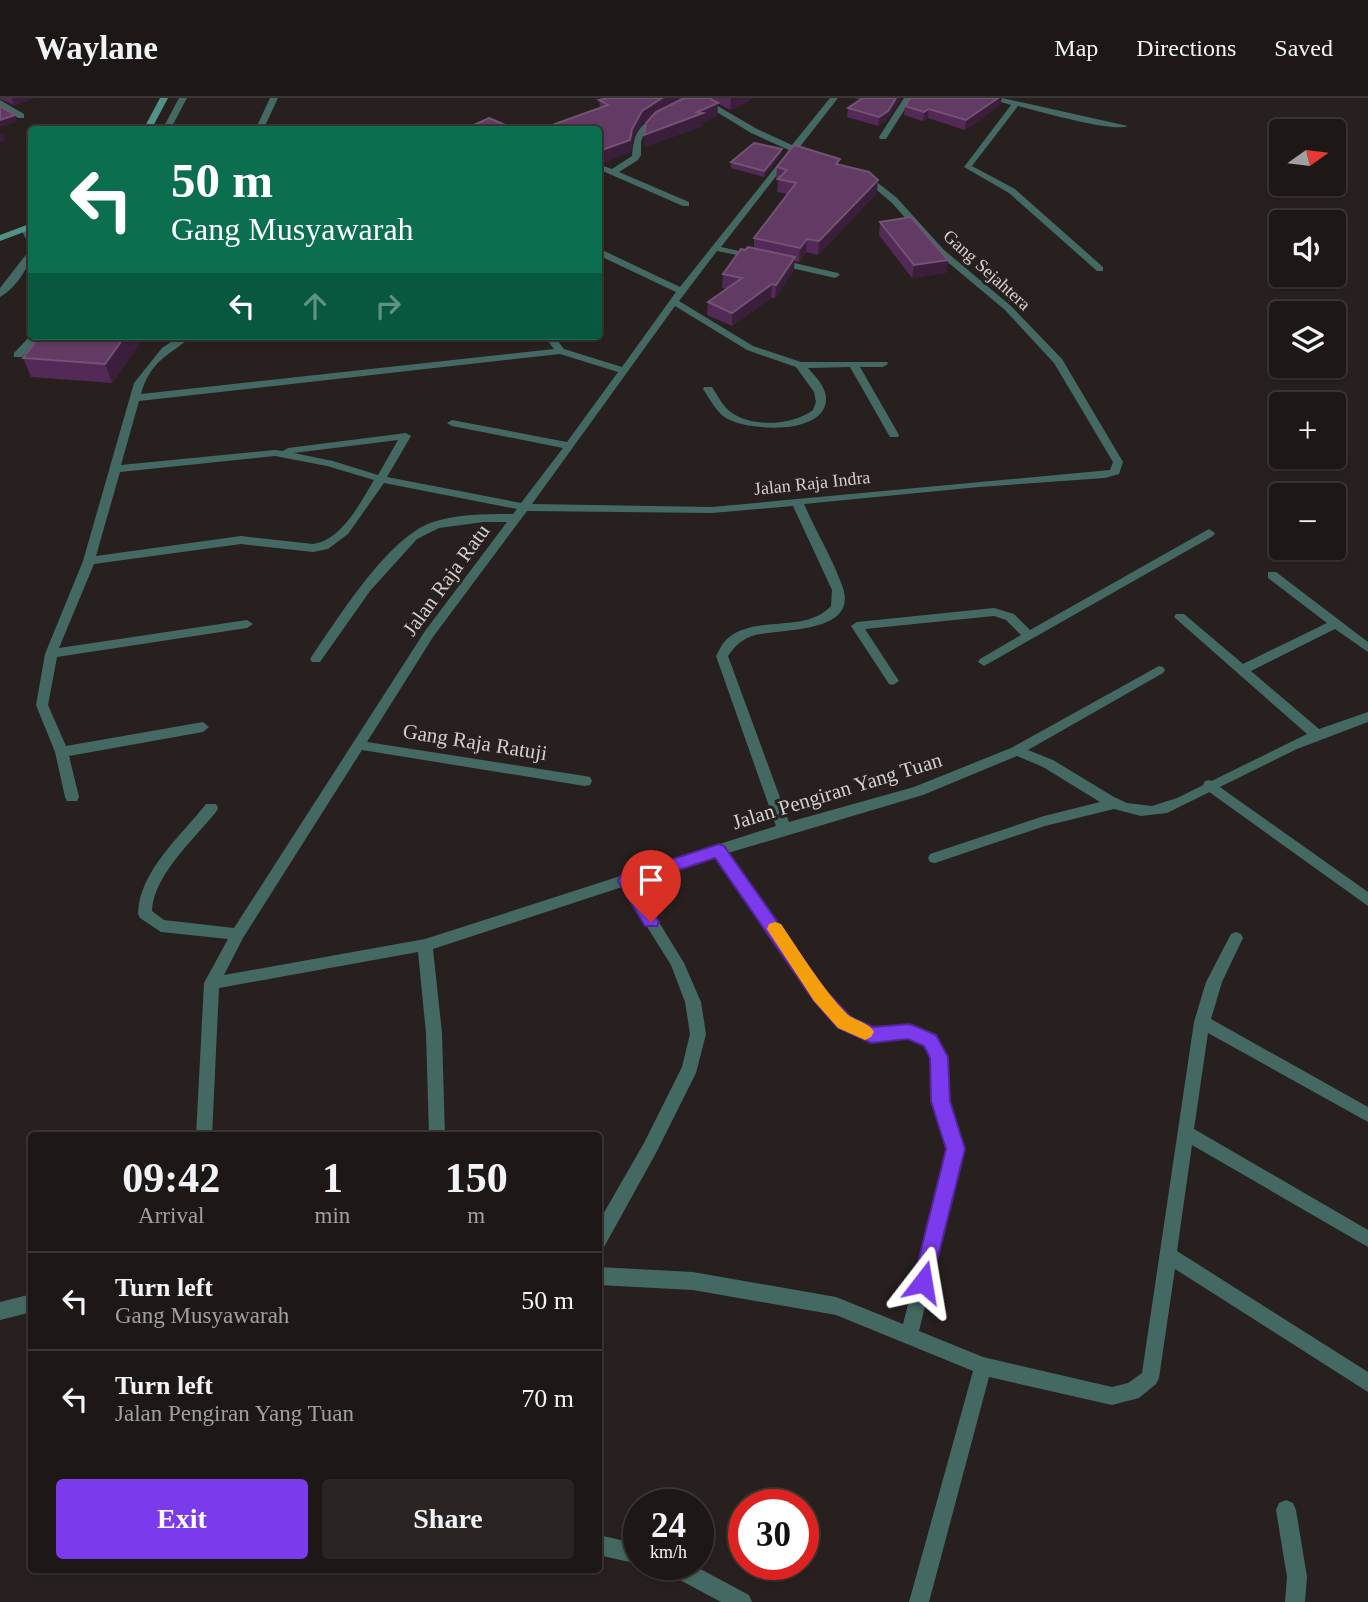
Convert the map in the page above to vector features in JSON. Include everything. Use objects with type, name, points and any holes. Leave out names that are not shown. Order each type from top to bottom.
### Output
[{"type":"street","points":[[148,126],[164,98]]},
{"type":"street","points":[[168,126],[183,98]]},
{"type":"street","points":[[261,126],[274,98]]},
{"type":"street","points":[[685,104],[698,98],[754,131],[816,158]]},
{"type":"street","name":"Jalan Raja Ratu","points":[[204,1132],[212,983],[238,934],[429,634],[570,446],[677,296],[834,98]]},
{"type":"street","points":[[883,137],[908,98]]},
{"type":"street","points":[[992,98],[1124,126]]},
{"type":"street","points":[[0,102],[21,116]]},
{"type":"street","points":[[1016,104],[968,167],[1012,191],[1100,269]]},
{"type":"street","points":[[613,172],[637,155],[635,142],[640,130],[665,114]]},
{"type":"street","points":[[602,168],[687,204]]},
{"type":"street","name":"Gang Sejahtera","points":[[850,170],[878,185],[941,252],[1008,308],[1058,361],[1118,462]]},
{"type":"street","points":[[0,238],[28,228]]},
{"type":"street","points":[[714,248],[835,275]]},
{"type":"street","points":[[602,253],[677,296],[750,348],[800,365],[883,364]]},
{"type":"street","points":[[0,294],[28,256]]},
{"type":"street","points":[[0,283],[12,281]]},
{"type":"street","points":[[18,355],[31,340]]},
{"type":"street","points":[[72,797],[62,752],[43,705],[51,654],[89,561],[134,398],[150,364],[168,346],[180,340]]},
{"type":"street","points":[[552,340],[561,351]]},
{"type":"street","points":[[134,398],[561,351],[622,370]]},
{"type":"street","points":[[708,388],[727,415],[740,421],[764,425],[804,420],[817,413],[821,404],[820,392],[800,365]]},
{"type":"street","points":[[854,366],[894,435]]},
{"type":"street","points":[[452,423],[570,446]]},
{"type":"street","points":[[89,561],[241,540],[313,548],[325,546],[334,541],[381,479],[406,436],[275,453],[114,469]]},
{"type":"street","name":"Jalan Raja Indra","points":[[275,453],[329,463],[381,479],[502,503],[518,513],[712,510],[979,484],[1105,475],[1115,472],[1118,462]]},
{"type":"street","points":[[784,829],[722,656],[724,648],[733,638],[752,632],[826,620],[841,603],[838,590],[797,502]]},
{"type":"street","points":[[316,659],[366,588],[413,536],[436,525],[518,513]]},
{"type":"street","points":[[984,662],[1209,533]]},
{"type":"street","points":[[1272,575],[1368,648]]},
{"type":"street","points":[[831,616],[857,626],[994,612],[1010,617],[1029,636]]},
{"type":"street","points":[[1180,617],[1317,734]]},
{"type":"street","points":[[1242,670],[1336,623]]},
{"type":"street","points":[[51,654],[247,624]]},
{"type":"street","points":[[857,626],[893,681]]},
{"type":"street","name":"Jalan Pengiran Yang Tuan","points":[[212,983],[425,945],[784,829],[918,791],[1016,751],[1159,670]]},
{"type":"street","points":[[1016,751],[1038,758],[1113,804],[1140,811],[1153,811],[1177,804],[1210,785],[1317,734],[1368,717]]},
{"type":"street","points":[[62,752],[203,727]]},
{"type":"street","name":"Gang Raja Ratuji","points":[[358,745],[585,780]]},
{"type":"street","points":[[1210,785],[1368,900]]},
{"type":"street","points":[[935,858],[1044,821],[1113,804]]},
{"type":"street","points":[[211,808],[159,875],[147,893],[143,905],[145,914],[161,926],[238,934]]},
{"type":"street","points":[[719,850],[820,996],[845,1022],[871,1035],[909,1032],[930,1041],[939,1057],[941,1101],[956,1149],[909,1335]]},
{"type":"street","points":[[602,1234],[650,1148],[690,1068],[698,1034],[693,1002],[677,963],[626,881]]},
{"type":"street","points":[[602,1276],[692,1281],[836,1306],[983,1366],[1112,1396],[1132,1391],[1150,1378],[1170,1256],[1202,1022],[1214,982],[1236,938]]},
{"type":"street","points":[[425,945],[434,1033],[437,1132]]},
{"type":"street","points":[[1202,1022],[1368,1115]]},
{"type":"street","points":[[1186,1133],[1368,1239]]},
{"type":"street","points":[[1170,1256],[1368,1383]]},
{"type":"street","points":[[0,1311],[28,1304]]},
{"type":"street","points":[[919,1602],[983,1366]]},
{"type":"street","points":[[1286,1510],[1297,1577],[1295,1602]]},
{"type":"street","points":[[602,1546],[623,1550]]},
{"type":"street","points":[[700,1580],[742,1602]]},
{"type":"building","points":[[662,98],[642,111],[632,129],[630,140],[602,150],[602,126],[555,124],[608,105],[599,100]]},
{"type":"building","points":[[684,98],[709,98],[718,103],[697,112],[703,113],[644,135],[646,123],[656,112]]},
{"type":"building","points":[[863,98],[896,98],[888,111],[879,117],[848,108]]},
{"type":"building","points":[[910,98],[998,98],[966,120],[929,109],[924,112],[905,106]]},
{"type":"building","points":[[0,106],[15,115],[0,120]]},
{"type":"building","points":[[489,118],[508,126],[472,126]]},
{"type":"building","points":[[754,143],[782,149],[764,171],[731,162]]},
{"type":"building","points":[[794,145],[840,159],[836,164],[869,172],[878,180],[819,241],[807,239],[800,248],[754,238],[796,183],[778,179],[787,170],[777,167]]},
{"type":"building","points":[[911,217],[948,260],[914,265],[880,222]]},
{"type":"building","points":[[748,247],[795,257],[776,285],[772,284],[732,313],[708,302],[742,278],[723,274],[741,249]]},
{"type":"building","points":[[37,340],[122,340],[105,364],[23,358]]},
{"type":"slow traffic","points":[[775,929],[820,996],[845,1022],[865,1032]]},
{"type":"route","points":[[651,922],[626,881],[719,850],[820,996],[845,1022],[871,1035],[909,1032],[930,1041],[939,1057],[941,1101],[956,1149],[923,1282]]}]
